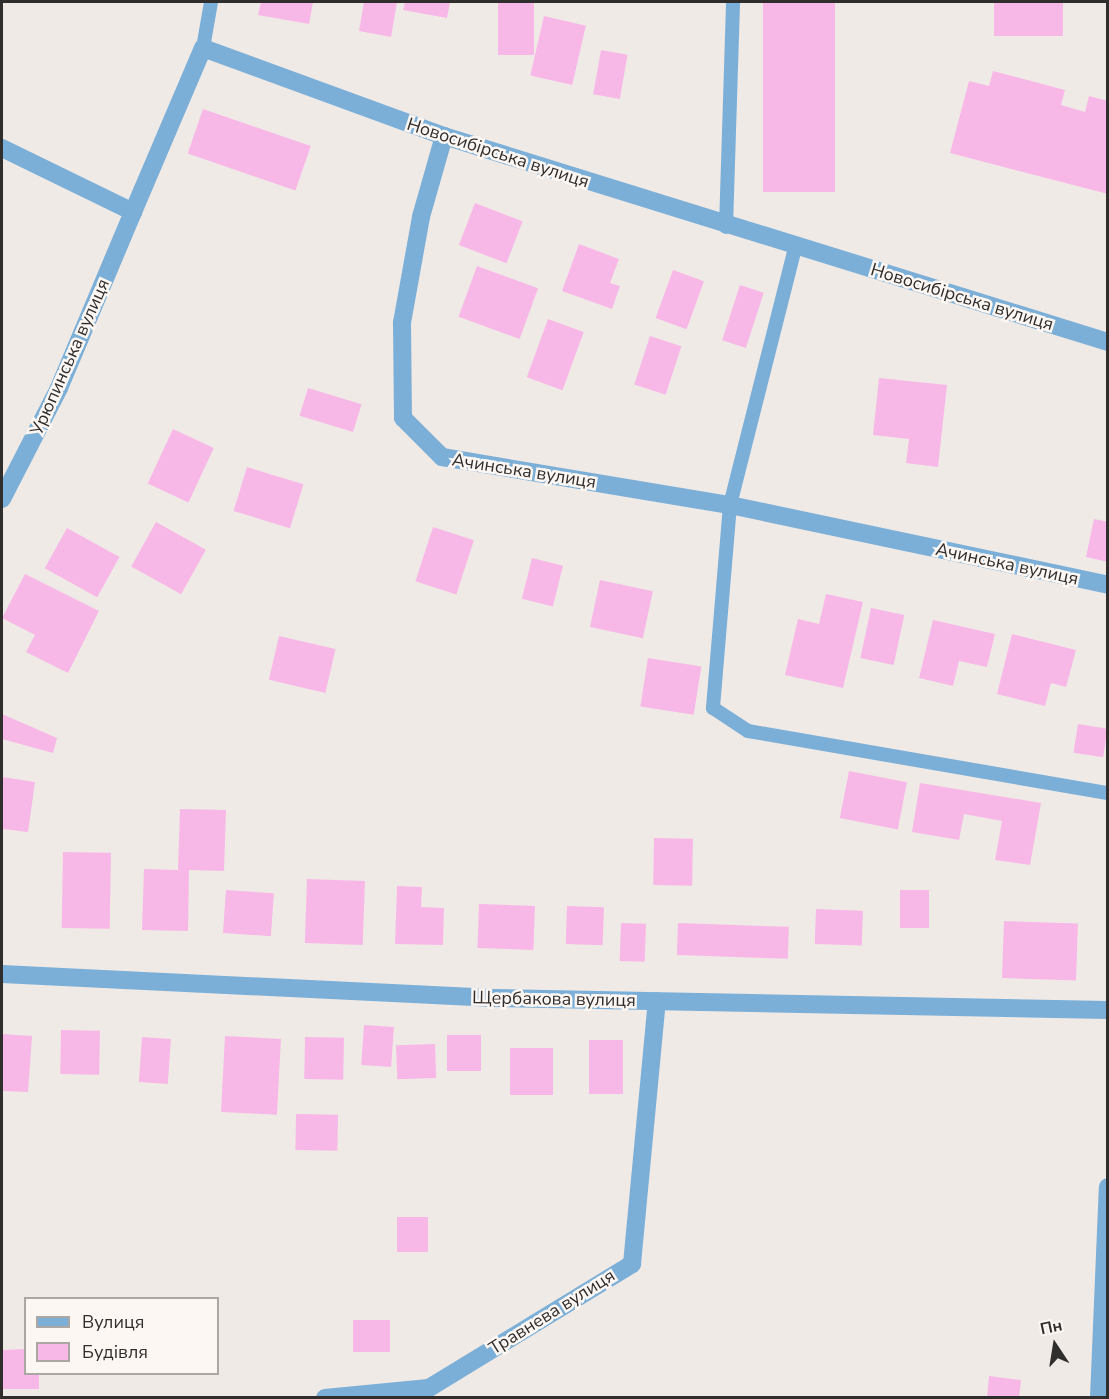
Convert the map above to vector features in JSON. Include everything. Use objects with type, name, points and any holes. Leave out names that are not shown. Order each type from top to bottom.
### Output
[{"type":"street","name":"Новосибірська вулиця","points":[[203,48],[444,136],[726,227],[1107,342]]},
{"type":"street","points":[[2,148],[133,212],[203,48]]},
{"type":"street","name":"Ачинська вулиця","points":[[444,136],[421,217],[402,323],[403,418],[442,458],[730,505],[1107,585]]},
{"type":"street","name":"Урюпинська вулиця","points":[[2,499],[59,388],[133,212]]},
{"type":"street","name":"Щербакова вулиця","points":[[2,974],[657,1001],[1107,1010]]},
{"type":"street","name":"Травнева вулиця","points":[[325,1398],[429,1388],[632,1264],[657,1001]]},
{"type":"street","points":[[1099,1398],[1107,1187]]},
{"type":"lane","points":[[203,48],[211,2]]},
{"type":"lane","points":[[726,227],[733,2]]},
{"type":"lane","points":[[795,248],[730,505],[713,708],[748,731],[1107,793]]},
{"type":"building","points":[[261,2],[313,2],[309,24],[258,15]]},
{"type":"building","points":[[364,2],[397,2],[391,37],[359,31]]},
{"type":"building","points":[[405,2],[450,2],[447,18],[403,10]]},
{"type":"building","points":[[498,2],[534,2],[534,55],[498,55]]},
{"type":"building","points":[[763,2],[835,2],[835,192],[763,192]]},
{"type":"building","points":[[994,2],[1063,2],[1063,36],[994,36]]},
{"type":"building","points":[[544,16],[586,26],[572,85],[530,75]]},
{"type":"building","points":[[601,50],[628,55],[620,99],[593,94]]},
{"type":"building","points":[[993,71],[1065,90],[1061,105],[1085,112],[1089,96],[1108,101],[1108,194],[950,153],[969,81],[989,86]]},
{"type":"building","points":[[203,109],[311,146],[295,191],[188,153]]},
{"type":"building","points":[[475,203],[523,221],[506,263],[459,245]]},
{"type":"building","points":[[579,244],[619,259],[610,283],[620,286],[612,309],[562,291]]},
{"type":"building","points":[[477,266],[538,288],[520,339],[459,317]]},
{"type":"building","points":[[673,270],[704,281],[687,329],[656,318]]},
{"type":"building","points":[[740,285],[764,293],[746,348],[722,340]]},
{"type":"building","points":[[548,319],[584,332],[563,390],[527,377]]},
{"type":"building","points":[[650,336],[681,346],[666,395],[634,385]]},
{"type":"building","points":[[879,378],[947,385],[938,467],[906,463],[909,439],[873,435]]},
{"type":"building","points":[[308,388],[362,404],[353,432],[300,416]]},
{"type":"building","points":[[173,429],[214,448],[188,502],[148,483]]},
{"type":"building","points":[[247,467],[303,484],[290,528],[234,511]]},
{"type":"building","points":[[1094,519],[1108,522],[1108,562],[1086,557]]},
{"type":"building","points":[[156,522],[206,550],[181,594],[131,567]]},
{"type":"building","points":[[433,527],[474,540],[456,594],[415,581]]},
{"type":"building","points":[[67,528],[119,557],[97,597],[45,568]]},
{"type":"building","points":[[532,558],[563,566],[553,606],[522,599]]},
{"type":"building","points":[[25,574],[99,611],[68,673],[26,652],[35,635],[2,618]]},
{"type":"building","points":[[600,580],[653,591],[643,638],[590,627]]},
{"type":"building","points":[[826,594],[863,602],[843,688],[785,675],[798,619],[819,624]]},
{"type":"building","points":[[871,608],[904,615],[894,665],[860,658]]},
{"type":"building","points":[[933,620],[995,634],[987,667],[959,661],[953,686],[919,678]]},
{"type":"building","points":[[1012,634],[1076,650],[1066,687],[1051,683],[1045,706],[997,694]]},
{"type":"building","points":[[279,636],[336,649],[325,693],[269,680]]},
{"type":"building","points":[[648,658],[701,666],[694,715],[640,706]]},
{"type":"building","points":[[2,714],[57,738],[53,753],[2,739]]},
{"type":"building","points":[[1078,724],[1108,729],[1103,757],[1073,753]]},
{"type":"building","points":[[849,771],[907,782],[898,829],[840,818]]},
{"type":"building","points":[[2,777],[35,782],[28,832],[2,829]]},
{"type":"building","points":[[920,783],[1041,803],[1030,865],[995,860],[1002,821],[964,814],[959,840],[912,832]]},
{"type":"building","points":[[180,809],[226,810],[224,871],[189,870],[188,931],[142,930],[144,869],[178,870]]},
{"type":"building","points":[[654,838],[693,839],[692,886],[653,885]]},
{"type":"building","points":[[63,852],[111,853],[110,929],[62,928]]},
{"type":"building","points":[[307,879],[365,881],[363,945],[305,943]]},
{"type":"building","points":[[397,886],[422,887],[421,907],[444,908],[443,945],[395,944]]},
{"type":"building","points":[[226,890],[274,893],[271,936],[223,933]]},
{"type":"building","points":[[900,890],[929,890],[929,928],[900,928]]},
{"type":"building","points":[[479,904],[535,906],[533,950],[477,948]]},
{"type":"building","points":[[567,906],[604,907],[603,945],[566,944]]},
{"type":"building","points":[[816,909],[863,911],[862,946],[815,944]]},
{"type":"building","points":[[1004,921],[1078,924],[1076,981],[1002,978]]},
{"type":"building","points":[[621,923],[646,924],[645,962],[620,961]]},
{"type":"building","points":[[678,923],[789,927],[788,959],[677,955]]},
{"type":"building","points":[[364,1025],[394,1027],[391,1067],[361,1065]]},
{"type":"building","points":[[61,1030],[100,1031],[99,1075],[60,1074]]},
{"type":"building","points":[[2,1034],[32,1036],[28,1092],[2,1091]]},
{"type":"building","points":[[447,1035],[481,1035],[481,1071],[447,1071]]},
{"type":"building","points":[[225,1036],[281,1039],[277,1115],[221,1112]]},
{"type":"building","points":[[142,1037],[171,1039],[168,1084],[139,1082]]},
{"type":"building","points":[[305,1037],[344,1038],[343,1080],[304,1079]]},
{"type":"building","points":[[589,1040],[623,1040],[623,1094],[589,1094]]},
{"type":"building","points":[[435,1044],[436,1078],[397,1079],[396,1045]]},
{"type":"building","points":[[510,1048],[553,1048],[553,1095],[510,1095]]},
{"type":"building","points":[[296,1114],[338,1115],[337,1151],[295,1150]]},
{"type":"building","points":[[397,1217],[428,1217],[428,1252],[397,1252]]},
{"type":"building","points":[[353,1320],[390,1320],[390,1352],[353,1352]]},
{"type":"building","points":[[24,1349],[24,1375],[39,1375],[39,1389],[2,1389],[2,1350]]},
{"type":"building","points":[[989,1376],[1021,1380],[1019,1398],[987,1398]]}]
